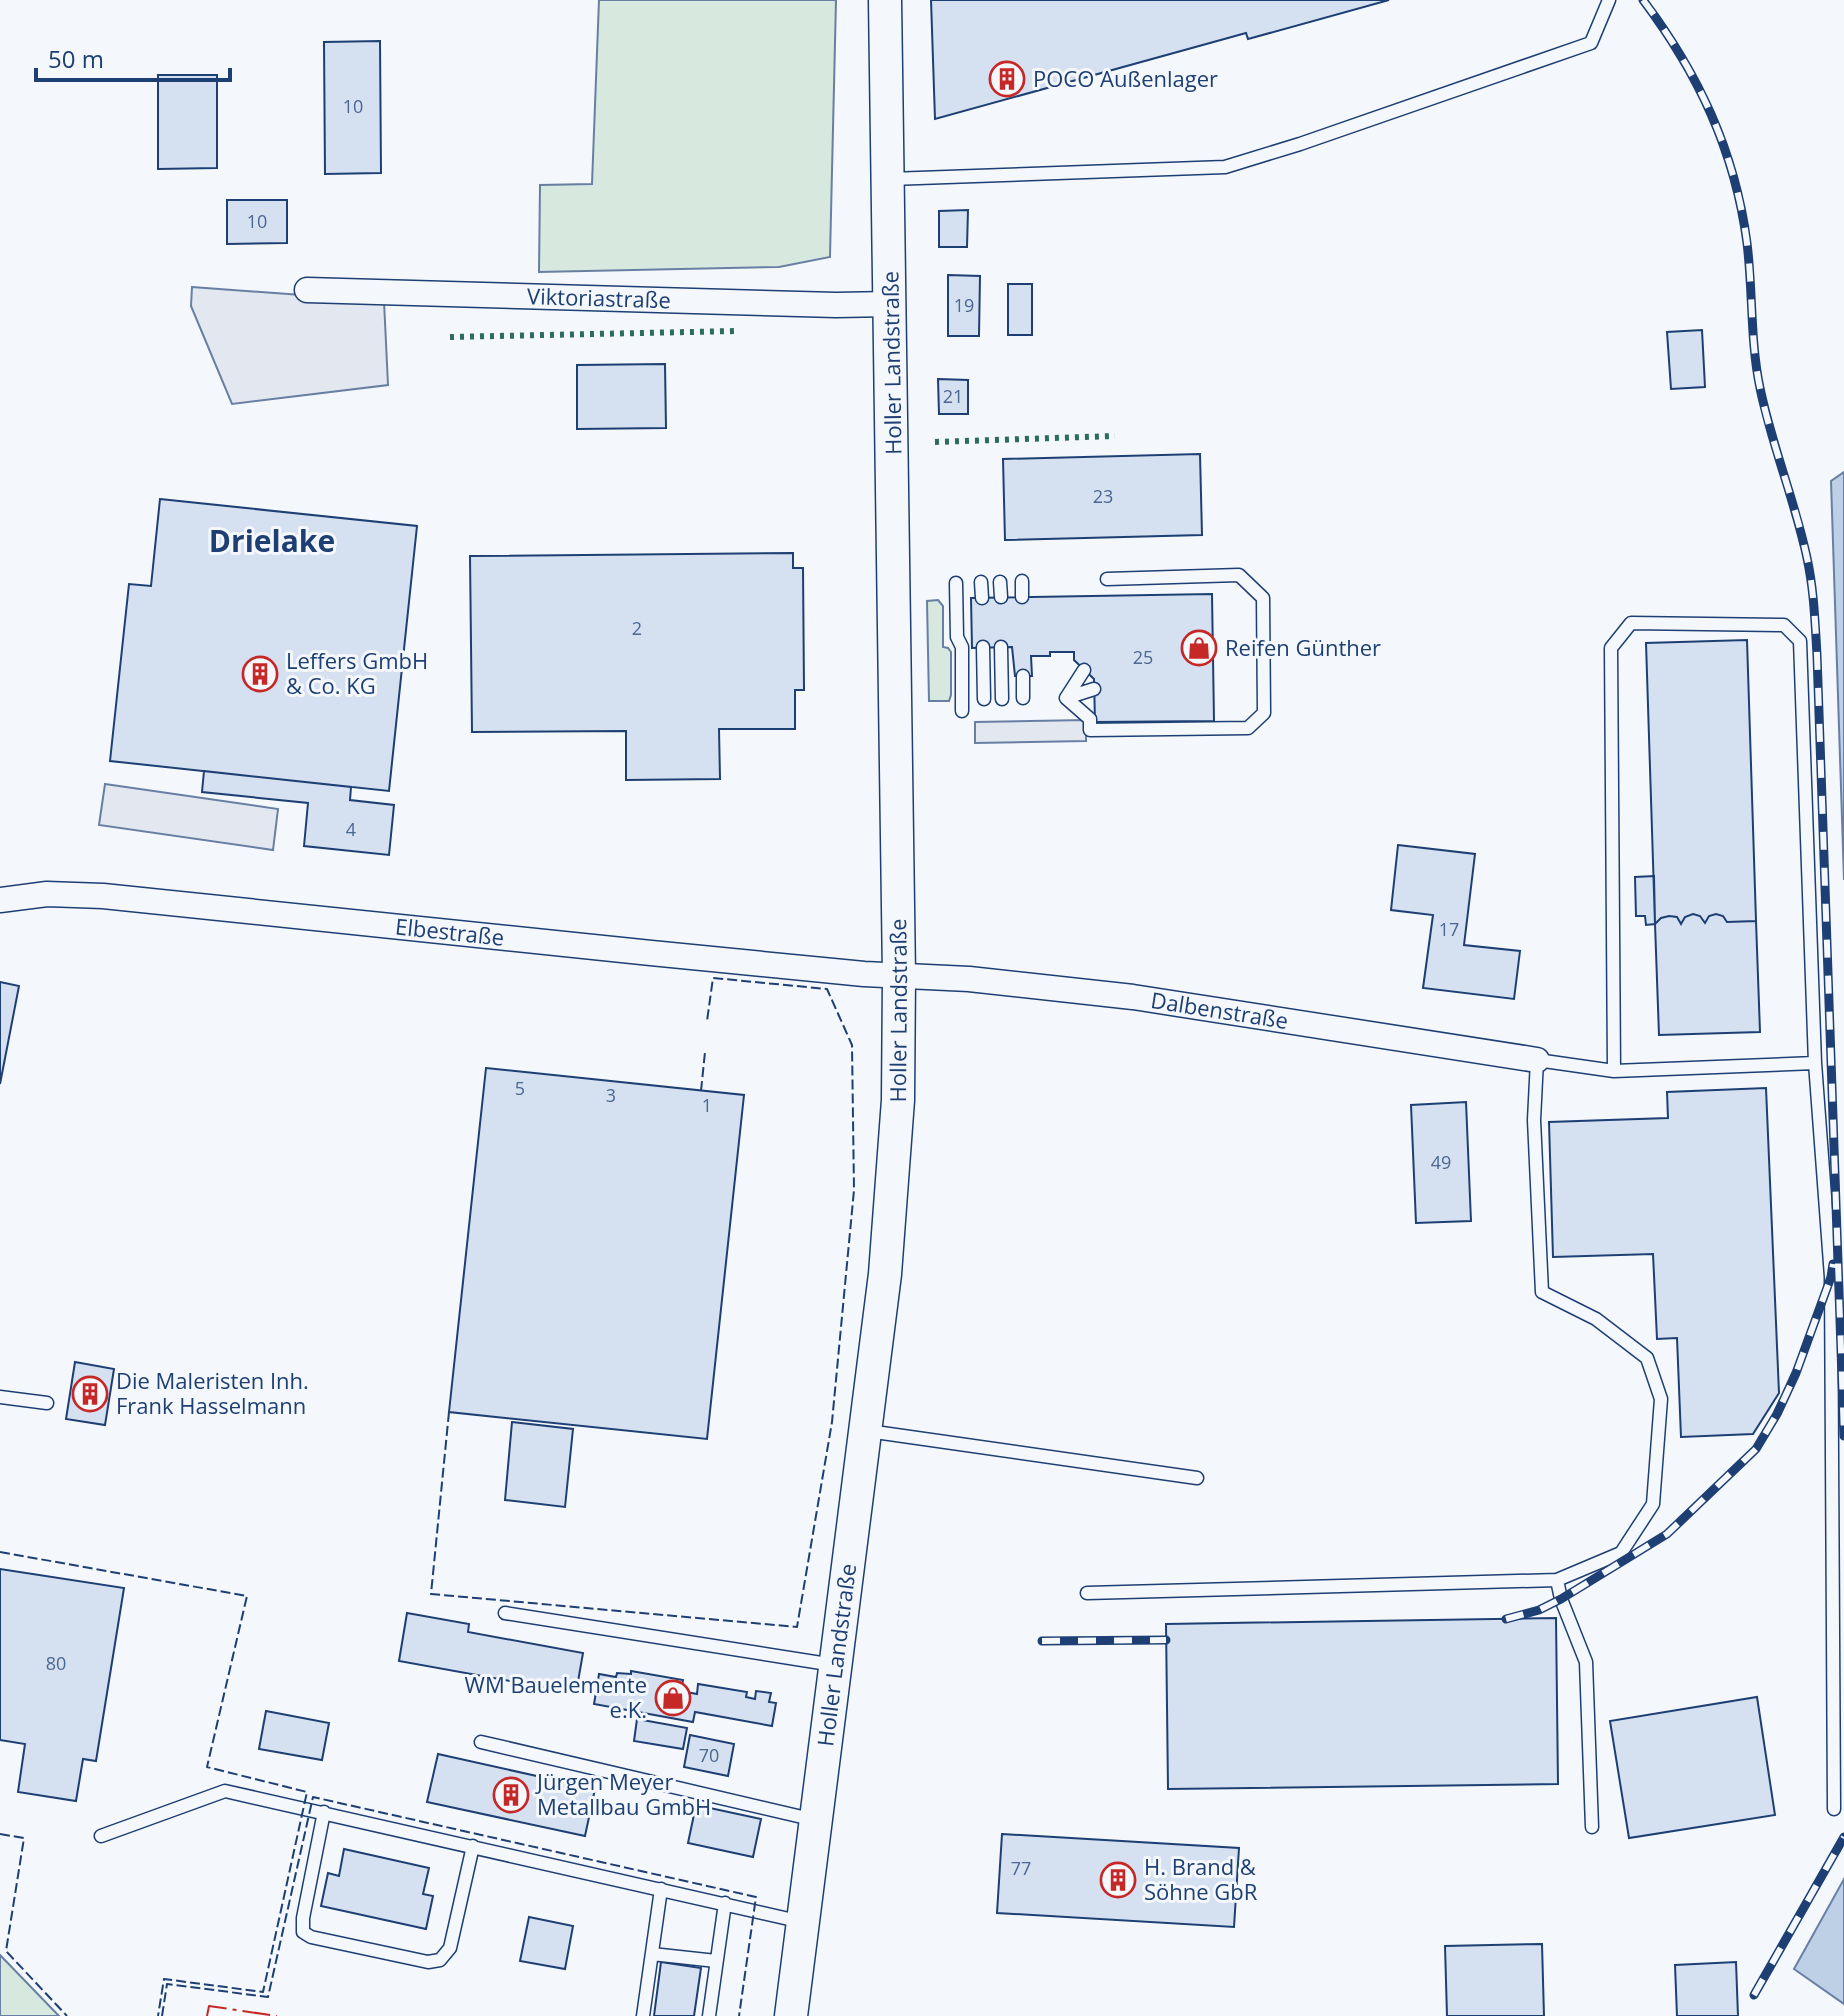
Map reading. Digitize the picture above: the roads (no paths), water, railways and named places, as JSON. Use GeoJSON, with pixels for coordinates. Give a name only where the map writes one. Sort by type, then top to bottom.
{"type":"FeatureCollection","features":[{"type":"Feature","properties":{"kind":"main road","name":"Holler Landstraße"},"geometry":{"type":"LineString","coordinates":[[791,2016],[867,1431],[890,1222],[898,1100],[899,976],[885,0]]}},
{"type":"Feature","properties":{"kind":"street","name":"Viktoriastraße"},"geometry":{"type":"LineString","coordinates":[[307,290],[891,304]]}},
{"type":"Feature","properties":{"kind":"street","name":"Elbestraße"},"geometry":{"type":"LineString","coordinates":[[0,900],[47,894],[103,896],[636,952],[899,976]]}},
{"type":"Feature","properties":{"kind":"street","name":"Dalbenstraße"},"geometry":{"type":"LineString","coordinates":[[899,976],[969,979],[1133,997],[1537,1060]]}},
{"type":"Feature","properties":{"kind":"lane"},"geometry":{"type":"LineString","coordinates":[[888,179],[1225,167],[1591,43],[1609,0]]}},
{"type":"Feature","properties":{"kind":"lane"},"geometry":{"type":"LineString","coordinates":[[1066,698],[1090,719],[1090,730],[1248,728],[1264,713],[1263,598],[1239,575],[1107,579]]}},
{"type":"Feature","properties":{"kind":"lane"},"geometry":{"type":"LineString","coordinates":[[1022,581],[1022,597]]}},
{"type":"Feature","properties":{"kind":"lane"},"geometry":{"type":"LineString","coordinates":[[981,582],[982,598]]}},
{"type":"Feature","properties":{"kind":"lane"},"geometry":{"type":"LineString","coordinates":[[1000,582],[1001,597]]}},
{"type":"Feature","properties":{"kind":"lane"},"geometry":{"type":"LineString","coordinates":[[956,583],[957,637],[962,647],[962,711]]}},
{"type":"Feature","properties":{"kind":"lane"},"geometry":{"type":"LineString","coordinates":[[1614,1071],[1611,648],[1631,623],[1784,625],[1800,641],[1815,1063],[1831,1277],[1834,1809]]}},
{"type":"Feature","properties":{"kind":"lane"},"geometry":{"type":"LineString","coordinates":[[983,647],[984,699]]}},
{"type":"Feature","properties":{"kind":"lane"},"geometry":{"type":"LineString","coordinates":[[1001,647],[1002,699]]}},
{"type":"Feature","properties":{"kind":"lane"},"geometry":{"type":"LineString","coordinates":[[1066,698],[1084,670]]}},
{"type":"Feature","properties":{"kind":"lane"},"geometry":{"type":"LineString","coordinates":[[1023,676],[1023,698]]}},
{"type":"Feature","properties":{"kind":"lane"},"geometry":{"type":"LineString","coordinates":[[1066,698],[1094,689]]}},
{"type":"Feature","properties":{"kind":"lane"},"geometry":{"type":"LineString","coordinates":[[1066,698],[1094,709]]}},
{"type":"Feature","properties":{"kind":"lane"},"geometry":{"type":"LineString","coordinates":[[1087,1593],[1557,1580],[1621,1553],[1653,1504],[1661,1399],[1647,1358],[1596,1319],[1542,1292],[1534,1120],[1537,1060],[1614,1071],[1815,1063]]}},
{"type":"Feature","properties":{"kind":"lane"},"geometry":{"type":"LineString","coordinates":[[0,1397],[47,1403]]}},
{"type":"Feature","properties":{"kind":"lane"},"geometry":{"type":"LineString","coordinates":[[867,1431],[1197,1478]]}},
{"type":"Feature","properties":{"kind":"lane"},"geometry":{"type":"LineString","coordinates":[[1557,1580],[1561,1599],[1586,1662],[1592,1827]]}},
{"type":"Feature","properties":{"kind":"lane"},"geometry":{"type":"LineString","coordinates":[[505,1613],[837,1666]]}},
{"type":"Feature","properties":{"kind":"lane"},"geometry":{"type":"LineString","coordinates":[[481,1742],[818,1821]]}},
{"type":"Feature","properties":{"kind":"lane"},"geometry":{"type":"LineString","coordinates":[[101,1836],[225,1791],[805,1923]]}},
{"type":"Feature","properties":{"kind":"lane"},"geometry":{"type":"LineString","coordinates":[[324,1812],[303,1918],[303,1932],[311,1937],[428,1962],[440,1960],[450,1948],[473,1846]]}},
{"type":"Feature","properties":{"kind":"lane"},"geometry":{"type":"LineString","coordinates":[[643,2016],[661,1889]]}},
{"type":"Feature","properties":{"kind":"lane"},"geometry":{"type":"LineString","coordinates":[[709,2016],[725,1903]]}},
{"type":"Feature","properties":{"kind":"lane"},"geometry":{"type":"LineString","coordinates":[[652,1954],[716,1961]]}},
{"type":"Feature","properties":{"kind":"water"},"geometry":{"type":"Polygon","coordinates":[[[1844,472],[1844,880],[1831,481],[1844,472]]]}},
{"type":"Feature","properties":{"kind":"water"},"geometry":{"type":"Polygon","coordinates":[[[1844,1879],[1844,2004],[1794,1969],[1844,1879]]]}},
{"type":"Feature","properties":{"kind":"railway"},"geometry":{"type":"LineString","coordinates":[[1643,0],[1697,85],[1733,176],[1747,243],[1760,388],[1802,537],[1811,582],[1817,655],[1844,1436]]}},
{"type":"Feature","properties":{"kind":"railway"},"geometry":{"type":"LineString","coordinates":[[1506,1619],[1539,1610],[1561,1599],[1667,1534],[1756,1449],[1796,1373],[1833,1264]]}},
{"type":"Feature","properties":{"kind":"railway"},"geometry":{"type":"LineString","coordinates":[[1042,1641],[1166,1640]]}},
{"type":"Feature","properties":{"kind":"railway"},"geometry":{"type":"LineString","coordinates":[[1754,1995],[1844,1837]]}},
{"type":"Feature","properties":{"kind":"place","name":"POCO Außenlager"},"geometry":{"type":"Point","coordinates":[1007,79]}},
{"type":"Feature","properties":{"kind":"place","name":"Reifen Günther"},"geometry":{"type":"Point","coordinates":[1199,648]}},
{"type":"Feature","properties":{"kind":"place","name":"Leffers GmbH & Co. KG"},"geometry":{"type":"Point","coordinates":[260,674]}},
{"type":"Feature","properties":{"kind":"place","name":"Die Maleristen Inh. Frank Hasselmann"},"geometry":{"type":"Point","coordinates":[90,1394]}},
{"type":"Feature","properties":{"kind":"place","name":"WM Bauelemente e.K."},"geometry":{"type":"Point","coordinates":[673,1698]}},
{"type":"Feature","properties":{"kind":"place","name":"Jürgen Meyer Metallbau GmbH"},"geometry":{"type":"Point","coordinates":[511,1795]}},
{"type":"Feature","properties":{"kind":"place","name":"H. Brand & Söhne GbR"},"geometry":{"type":"Point","coordinates":[1118,1880]}},
{"type":"Feature","properties":{"kind":"district","name":"Drielake"},"geometry":{"type":"Point","coordinates":[272,542]}}]}
